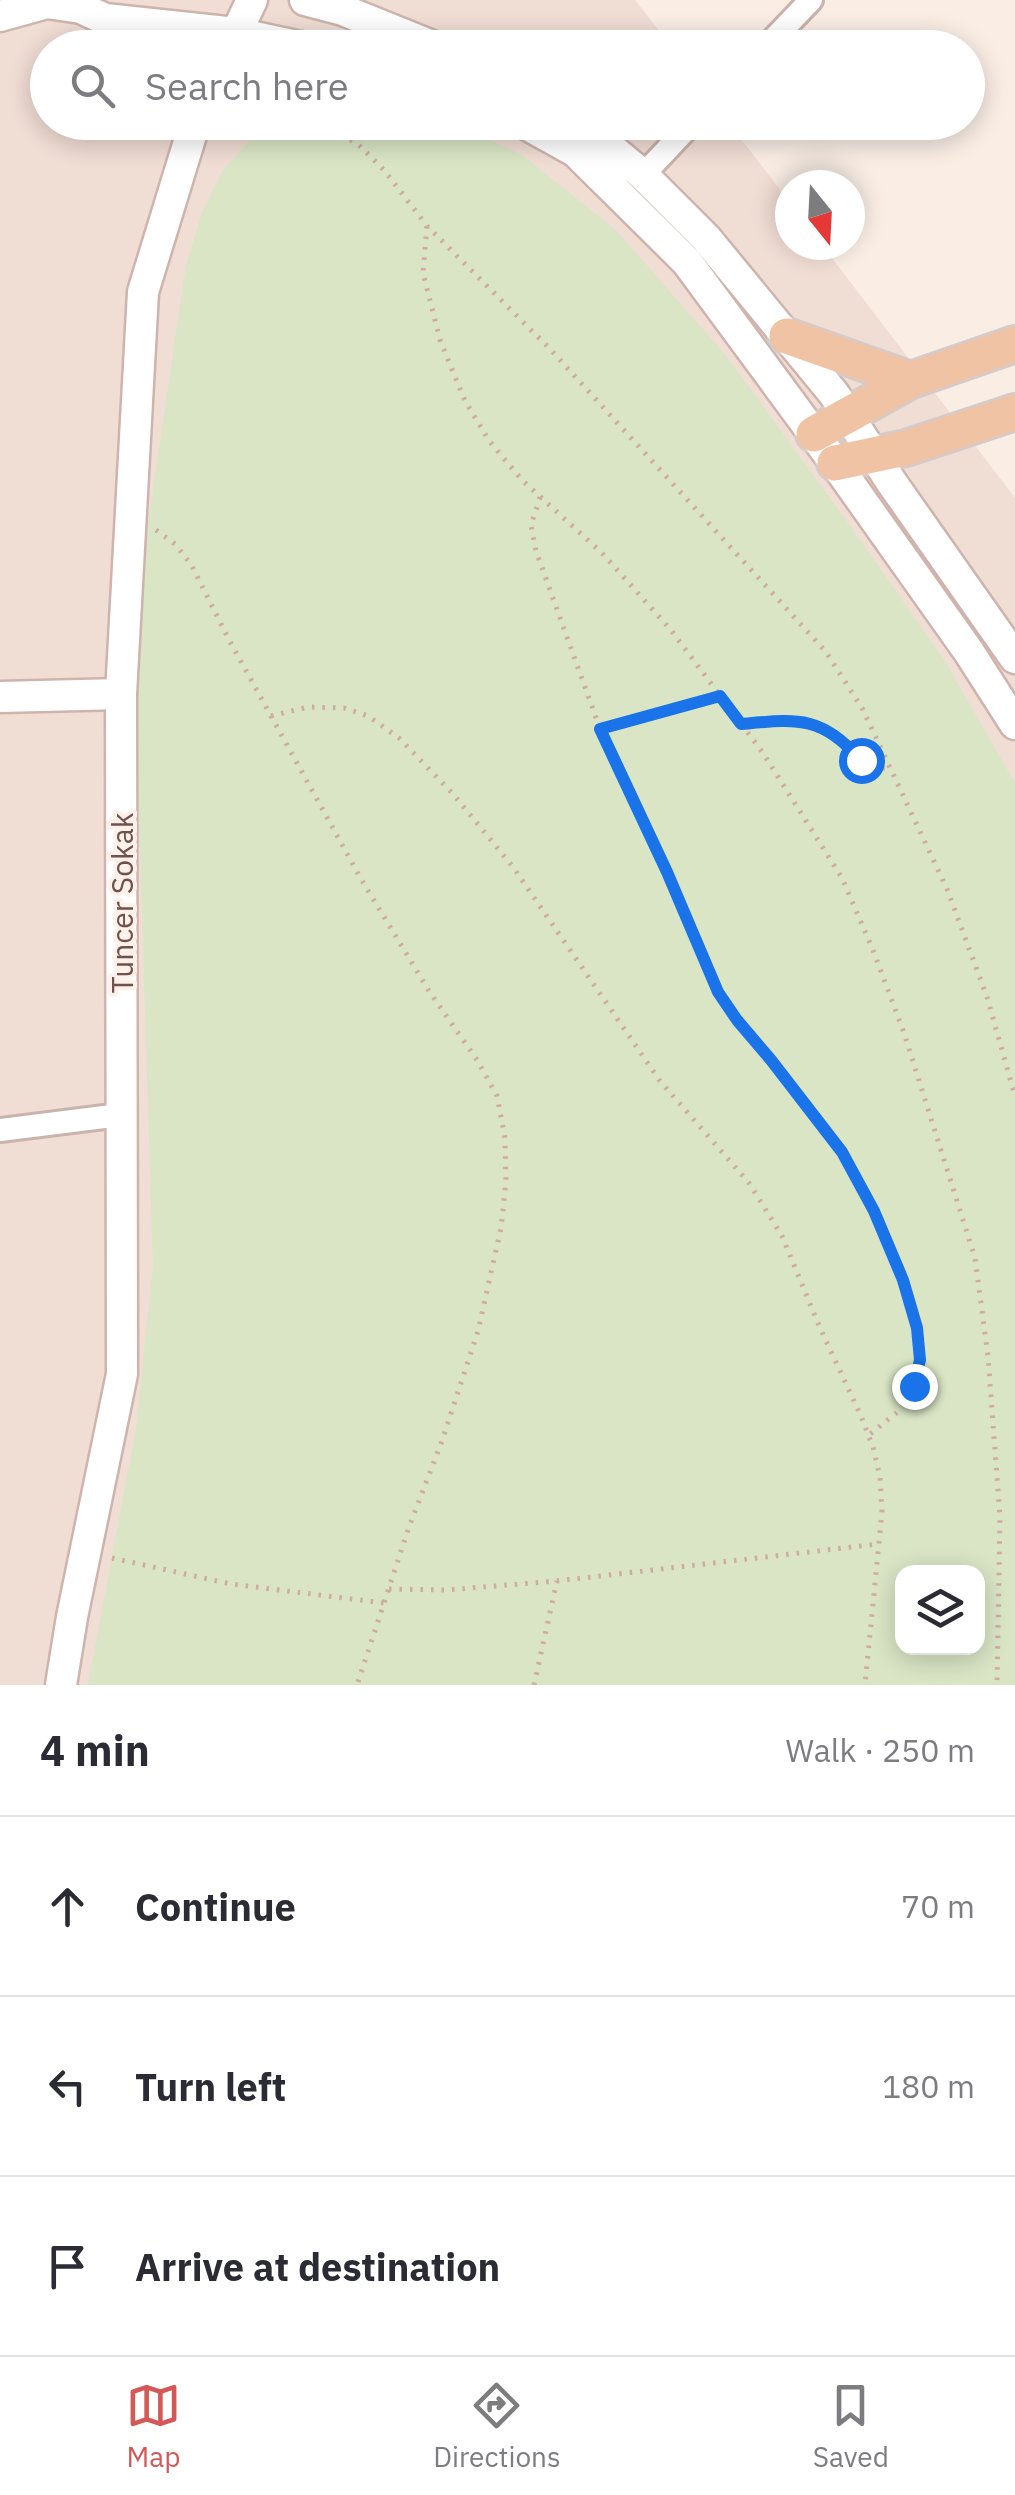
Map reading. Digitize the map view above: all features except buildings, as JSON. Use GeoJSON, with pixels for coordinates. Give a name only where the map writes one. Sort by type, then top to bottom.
{"type":"FeatureCollection","features":[{"type":"Feature","properties":{"kind":"main road"},"geometry":{"type":"LineString","coordinates":[[786,336],[911,380]]}},
{"type":"Feature","properties":{"kind":"main road"},"geometry":{"type":"LineString","coordinates":[[814,434],[911,380],[1015,344]]}},
{"type":"Feature","properties":{"kind":"main road"},"geometry":{"type":"LineString","coordinates":[[836,462],[906,448],[1015,412]]}},
{"type":"Feature","properties":{"kind":"street"},"geometry":{"type":"LineString","coordinates":[[250,30],[252,0]]}},
{"type":"Feature","properties":{"kind":"street"},"geometry":{"type":"LineString","coordinates":[[264,30],[302,0],[343,10],[392,30]]}},
{"type":"Feature","properties":{"kind":"street"},"geometry":{"type":"LineString","coordinates":[[782,30],[811,0]]}},
{"type":"Feature","properties":{"kind":"street"},"geometry":{"type":"LineString","coordinates":[[0,16],[46,1],[91,4],[105,19],[174,30]]}},
{"type":"Feature","properties":{"kind":"street","name":"Tuncer Sokak"},"geometry":{"type":"LineString","coordinates":[[61,1685],[122,1374],[121,694],[143,292],[190,140]]}},
{"type":"Feature","properties":{"kind":"street"},"geometry":{"type":"LineString","coordinates":[[554,140],[576,152],[686,262],[836,462],[1015,724]]}},
{"type":"Feature","properties":{"kind":"street"},"geometry":{"type":"LineString","coordinates":[[601,140],[643,175],[706,238],[834,394],[1015,658]]}},
{"type":"Feature","properties":{"kind":"street"},"geometry":{"type":"LineString","coordinates":[[643,175],[676,140]]}},
{"type":"Feature","properties":{"kind":"street"},"geometry":{"type":"LineString","coordinates":[[0,698],[121,694]]}},
{"type":"Feature","properties":{"kind":"street"},"geometry":{"type":"LineString","coordinates":[[0,1130],[120,1115]]}},
{"type":"Feature","properties":{"kind":"path"},"geometry":{"type":"LineString","coordinates":[[352,140],[384,170],[427,226],[550,349],[826,652],[862,708],[948,889],[987,996],[1015,1096]]}},
{"type":"Feature","properties":{"kind":"path"},"geometry":{"type":"LineString","coordinates":[[427,226],[423,273],[440,340],[465,401],[490,442],[522,480],[602,554],[671,630],[762,754],[842,878],[873,950],[904,1034],[975,1258],[988,1356],[1000,1517],[998,1685]]}},
{"type":"Feature","properties":{"kind":"path"},"geometry":{"type":"LineString","coordinates":[[540,497],[531,525],[536,551],[600,729],[718,992],[842,1152],[874,1211],[903,1280],[917,1328],[920,1360],[914,1386],[900,1410],[869,1435]]}},
{"type":"Feature","properties":{"kind":"path"},"geometry":{"type":"LineString","coordinates":[[132,522],[161,532],[192,566],[360,879],[497,1096],[506,1138],[502,1228],[478,1331],[357,1685]]}},
{"type":"Feature","properties":{"kind":"path"},"geometry":{"type":"LineString","coordinates":[[600,729],[720,696]]}},
{"type":"Feature","properties":{"kind":"path"},"geometry":{"type":"LineString","coordinates":[[271,716],[308,707],[344,708],[368,716],[399,738],[453,794],[513,867],[660,1081],[749,1184],[782,1236],[869,1435],[880,1477],[882,1512],[866,1685]]}},
{"type":"Feature","properties":{"kind":"path"},"geometry":{"type":"LineString","coordinates":[[741,724],[805,721],[825,728],[846,743],[870,768],[890,768]]}},
{"type":"Feature","properties":{"kind":"path"},"geometry":{"type":"LineString","coordinates":[[389,1589],[446,1590],[557,1581],[879,1544]]}},
{"type":"Feature","properties":{"kind":"path"},"geometry":{"type":"LineString","coordinates":[[85,1552],[232,1584],[384,1603]]}},
{"type":"Feature","properties":{"kind":"path"},"geometry":{"type":"LineString","coordinates":[[534,1685],[557,1581]]}},
{"type":"Feature","properties":{"kind":"shaded area"},"geometry":{"type":"Polygon","coordinates":[[[0,0],[635,0],[659,30],[30,30],[30,140],[742,140],[775,183],[775,260],[833,260],[1015,498],[1015,1685],[0,1685],[0,0]]]}},
{"type":"Feature","properties":{"kind":"green space"},"geometry":{"type":"Polygon","coordinates":[[[250,140],[490,140],[522,155],[617,231],[728,358],[946,663],[1015,783],[1015,1685],[88,1685],[136,1429],[153,1265],[133,627],[186,265],[202,213],[222,171],[250,140]]]}},
{"type":"Feature","properties":{"kind":"route"},"geometry":{"type":"LineString","coordinates":[[861,760],[825,728],[805,721],[741,724],[720,696],[600,729],[718,992],[842,1152],[874,1211],[903,1280],[917,1328],[920,1360],[914,1386]]}}]}
